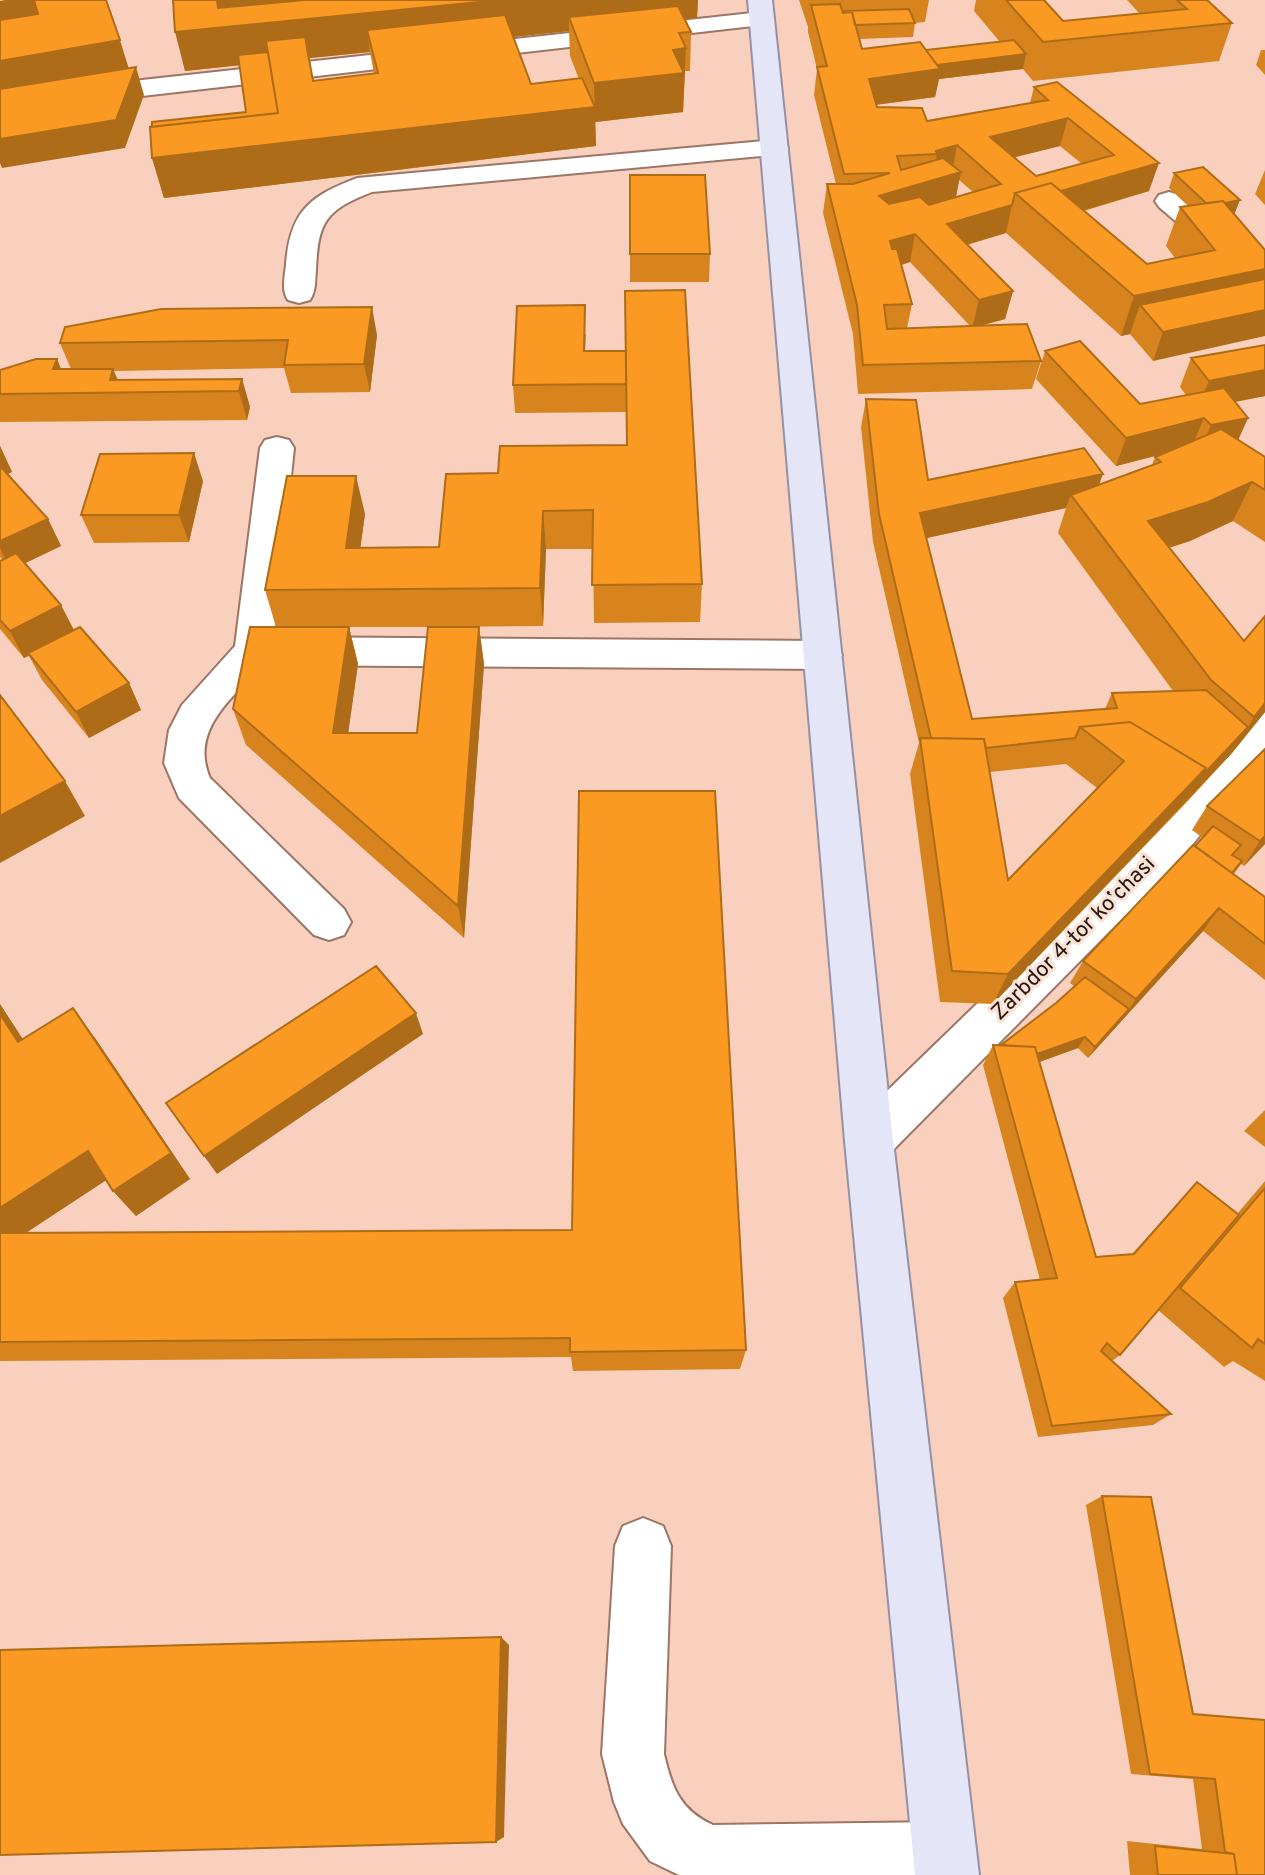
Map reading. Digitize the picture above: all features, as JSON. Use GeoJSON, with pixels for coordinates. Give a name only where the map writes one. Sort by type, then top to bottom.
{"type":"FeatureCollection","features":[{"type":"Feature","properties":{"kind":"main road"},"geometry":{"type":"LineString","coordinates":[[760,9],[869,1141],[946,1864]]}},
{"type":"Feature","properties":{"kind":"street"},"geometry":{"type":"LineString","coordinates":[[0,110],[142,88],[760,9]]}},
{"type":"Feature","properties":{"kind":"street"},"geometry":{"type":"LineString","coordinates":[[299,294],[304,231],[311,213],[332,196],[367,184],[774,148]]}},
{"type":"Feature","properties":{"kind":"street"},"geometry":{"type":"LineString","coordinates":[[1169,201],[1223,247],[1265,304]]}},
{"type":"Feature","properties":{"kind":"street"},"geometry":{"type":"LineString","coordinates":[[277,448],[253,651],[195,715],[185,739],[184,763],[193,787],[329,922]]}},
{"type":"Feature","properties":{"kind":"street"},"geometry":{"type":"LineString","coordinates":[[253,651],[823,655]]}},
{"type":"Feature","properties":{"kind":"street","name":"Zarbdor 4-tor koʼchasi"},"geometry":{"type":"LineString","coordinates":[[869,1141],[1166,847],[1265,725]]}},
{"type":"Feature","properties":{"kind":"street"},"geometry":{"type":"LineString","coordinates":[[643,1546],[633,1754],[645,1802],[672,1839],[711,1857],[946,1864]]}},
{"type":"Feature","properties":{"kind":"building"},"geometry":{"type":"Polygon","coordinates":[[[34,0],[106,0],[120,40],[0,61],[0,20],[38,14],[34,0]]]}},
{"type":"Feature","properties":{"kind":"building"},"geometry":{"type":"Polygon","coordinates":[[[173,0],[217,0],[218,8],[304,0],[500,0],[175,32],[173,0]]]}},
{"type":"Feature","properties":{"kind":"building"},"geometry":{"type":"Polygon","coordinates":[[[1006,0],[1044,0],[1063,21],[1187,9],[1177,0],[1207,0],[1232,23],[1043,42],[1006,0]]]}},
{"type":"Feature","properties":{"kind":"building"},"geometry":{"type":"Polygon","coordinates":[[[840,4],[843,13],[852,12],[862,49],[920,42],[940,69],[869,79],[877,107],[922,108],[927,121],[1048,100],[1034,87],[1057,82],[1159,163],[1061,191],[1051,183],[1015,193],[1012,205],[947,224],[1013,291],[979,300],[915,234],[890,241],[892,249],[897,249],[912,304],[884,305],[887,329],[1027,324],[1041,361],[863,365],[857,305],[827,184],[853,184],[890,173],[844,174],[817,67],[827,66],[811,5],[840,4]],[[1068,118],[990,137],[1036,176],[1114,155],[1068,118]],[[957,145],[936,151],[937,154],[897,156],[901,170],[943,158],[961,172],[879,196],[889,204],[920,197],[929,205],[1001,184],[957,145]]]}},
{"type":"Feature","properties":{"kind":"building"},"geometry":{"type":"Polygon","coordinates":[[[678,6],[691,32],[679,33],[686,48],[673,50],[684,73],[594,83],[569,17],[678,6]]]}},
{"type":"Feature","properties":{"kind":"building"},"geometry":{"type":"Polygon","coordinates":[[[909,9],[915,23],[855,25],[852,12],[843,13],[843,11],[909,9]]]}},
{"type":"Feature","properties":{"kind":"building"},"geometry":{"type":"Polygon","coordinates":[[[505,15],[531,84],[582,78],[595,107],[152,158],[150,127],[278,113],[266,41],[305,37],[313,81],[378,73],[367,30],[505,15]]]}},
{"type":"Feature","properties":{"kind":"building"},"geometry":{"type":"Polygon","coordinates":[[[1014,40],[1026,54],[937,65],[926,50],[1014,40]]]}},
{"type":"Feature","properties":{"kind":"building"},"geometry":{"type":"Polygon","coordinates":[[[268,52],[278,113],[152,127],[152,122],[246,112],[238,55],[268,52]]]}},
{"type":"Feature","properties":{"kind":"building"},"geometry":{"type":"Polygon","coordinates":[[[136,67],[116,120],[0,139],[0,89],[136,67]]]}},
{"type":"Feature","properties":{"kind":"building"},"geometry":{"type":"Polygon","coordinates":[[[1203,167],[1240,200],[1206,203],[1174,173],[1203,167]]]}},
{"type":"Feature","properties":{"kind":"building"},"geometry":{"type":"Polygon","coordinates":[[[630,175],[705,175],[710,254],[630,254],[630,175]]]}},
{"type":"Feature","properties":{"kind":"building"},"geometry":{"type":"Polygon","coordinates":[[[1051,183],[1147,264],[1215,250],[1180,207],[1223,201],[1265,250],[1265,269],[1134,296],[1015,193],[1051,183]]]}},
{"type":"Feature","properties":{"kind":"building"},"geometry":{"type":"Polygon","coordinates":[[[1265,279],[1265,310],[1163,332],[1140,305],[1265,279]]]}},
{"type":"Feature","properties":{"kind":"building"},"geometry":{"type":"Polygon","coordinates":[[[685,290],[702,584],[592,585],[593,510],[543,511],[540,588],[265,590],[287,476],[356,476],[346,548],[439,547],[446,474],[498,473],[500,446],[627,445],[625,291],[685,290]]]}},
{"type":"Feature","properties":{"kind":"building"},"geometry":{"type":"Polygon","coordinates":[[[585,305],[584,351],[626,351],[626,384],[513,385],[517,306],[585,305]]]}},
{"type":"Feature","properties":{"kind":"building"},"geometry":{"type":"Polygon","coordinates":[[[372,307],[364,364],[284,365],[288,340],[60,343],[65,327],[161,309],[372,307]]]}},
{"type":"Feature","properties":{"kind":"building"},"geometry":{"type":"Polygon","coordinates":[[[1080,341],[1140,404],[1224,388],[1248,418],[1211,425],[1204,418],[1126,438],[1045,351],[1080,341]]]}},
{"type":"Feature","properties":{"kind":"building"},"geometry":{"type":"Polygon","coordinates":[[[1265,345],[1265,370],[1209,381],[1191,358],[1265,345]]]}},
{"type":"Feature","properties":{"kind":"building"},"geometry":{"type":"Polygon","coordinates":[[[36,359],[57,359],[53,369],[113,369],[110,380],[242,379],[239,391],[0,394],[0,370],[36,359]]]}},
{"type":"Feature","properties":{"kind":"building"},"geometry":{"type":"Polygon","coordinates":[[[866,399],[916,400],[928,480],[1084,448],[1103,474],[920,513],[972,719],[1117,708],[1112,693],[1206,690],[1248,727],[1200,778],[1206,768],[1130,722],[1080,727],[1075,738],[986,748],[984,739],[931,738],[879,514],[866,399]]]}},
{"type":"Feature","properties":{"kind":"building"},"geometry":{"type":"Polygon","coordinates":[[[1221,429],[1265,457],[1265,490],[1252,482],[1208,502],[1148,521],[1244,641],[1265,616],[1265,703],[1254,717],[1211,680],[1071,495],[1161,462],[1155,457],[1221,429]]]}},
{"type":"Feature","properties":{"kind":"building"},"geometry":{"type":"Polygon","coordinates":[[[194,453],[179,515],[81,515],[100,454],[194,453]]]}},
{"type":"Feature","properties":{"kind":"building"},"geometry":{"type":"Polygon","coordinates":[[[0,466],[48,519],[0,541],[0,466]]]}},
{"type":"Feature","properties":{"kind":"building"},"geometry":{"type":"Polygon","coordinates":[[[16,553],[61,605],[10,631],[0,620],[0,561],[16,553]]]}},
{"type":"Feature","properties":{"kind":"building"},"geometry":{"type":"Polygon","coordinates":[[[80,627],[129,683],[76,712],[28,653],[80,627]]]}},
{"type":"Feature","properties":{"kind":"building"},"geometry":{"type":"Polygon","coordinates":[[[250,627],[349,627],[333,733],[417,733],[428,627],[479,627],[458,906],[233,709],[250,627]]]}},
{"type":"Feature","properties":{"kind":"building"},"geometry":{"type":"Polygon","coordinates":[[[0,695],[65,781],[0,816],[0,695]]]}},
{"type":"Feature","properties":{"kind":"building"},"geometry":{"type":"Polygon","coordinates":[[[1130,722],[1206,768],[1008,974],[952,971],[920,738],[984,739],[1008,880],[1124,761],[1080,727],[1130,722]]]}},
{"type":"Feature","properties":{"kind":"building"},"geometry":{"type":"Polygon","coordinates":[[[1265,749],[1265,836],[1260,841],[1207,806],[1265,749]]]}},
{"type":"Feature","properties":{"kind":"building"},"geometry":{"type":"Polygon","coordinates":[[[579,791],[715,791],[746,1350],[570,1352],[570,1338],[0,1342],[0,1233],[572,1230],[579,791]]]}},
{"type":"Feature","properties":{"kind":"building"},"geometry":{"type":"Polygon","coordinates":[[[1213,826],[1241,845],[1232,855],[1242,861],[1232,873],[1195,846],[1213,826]]]}},
{"type":"Feature","properties":{"kind":"building"},"geometry":{"type":"Polygon","coordinates":[[[1193,845],[1265,897],[1265,944],[1219,908],[1136,999],[1083,961],[1193,845]]]}},
{"type":"Feature","properties":{"kind":"building"},"geometry":{"type":"Polygon","coordinates":[[[376,966],[416,1013],[204,1156],[166,1103],[376,966]]]}},
{"type":"Feature","properties":{"kind":"building"},"geometry":{"type":"Polygon","coordinates":[[[1085,977],[1129,1009],[1095,1047],[1085,1037],[1037,1054],[1035,1047],[1001,1045],[1056,1003],[1085,977]]]}},
{"type":"Feature","properties":{"kind":"building"},"geometry":{"type":"Polygon","coordinates":[[[73,1008],[171,1153],[113,1191],[88,1151],[0,1208],[0,1014],[18,1042],[73,1008]]]}},
{"type":"Feature","properties":{"kind":"building"},"geometry":{"type":"Polygon","coordinates":[[[993,1045],[1035,1047],[1096,1257],[1134,1254],[1197,1182],[1239,1215],[1120,1355],[1107,1343],[1101,1351],[1171,1414],[1052,1426],[1015,1282],[1057,1278],[993,1045]]]}},
{"type":"Feature","properties":{"kind":"building"},"geometry":{"type":"Polygon","coordinates":[[[1265,1188],[1265,1344],[1258,1339],[1252,1348],[1180,1288],[1265,1188]]]}},
{"type":"Feature","properties":{"kind":"building"},"geometry":{"type":"Polygon","coordinates":[[[1102,1496],[1151,1497],[1193,1714],[1265,1720],[1265,1875],[1237,1875],[1234,1854],[1225,1852],[1215,1779],[1150,1774],[1102,1496]]]}},
{"type":"Feature","properties":{"kind":"building"},"geometry":{"type":"Polygon","coordinates":[[[501,1637],[496,1842],[0,1855],[0,1650],[501,1637]]]}},
{"type":"Feature","properties":{"kind":"building"},"geometry":{"type":"Polygon","coordinates":[[[1155,1846],[1234,1854],[1237,1875],[1158,1875],[1155,1846]]]}}]}
